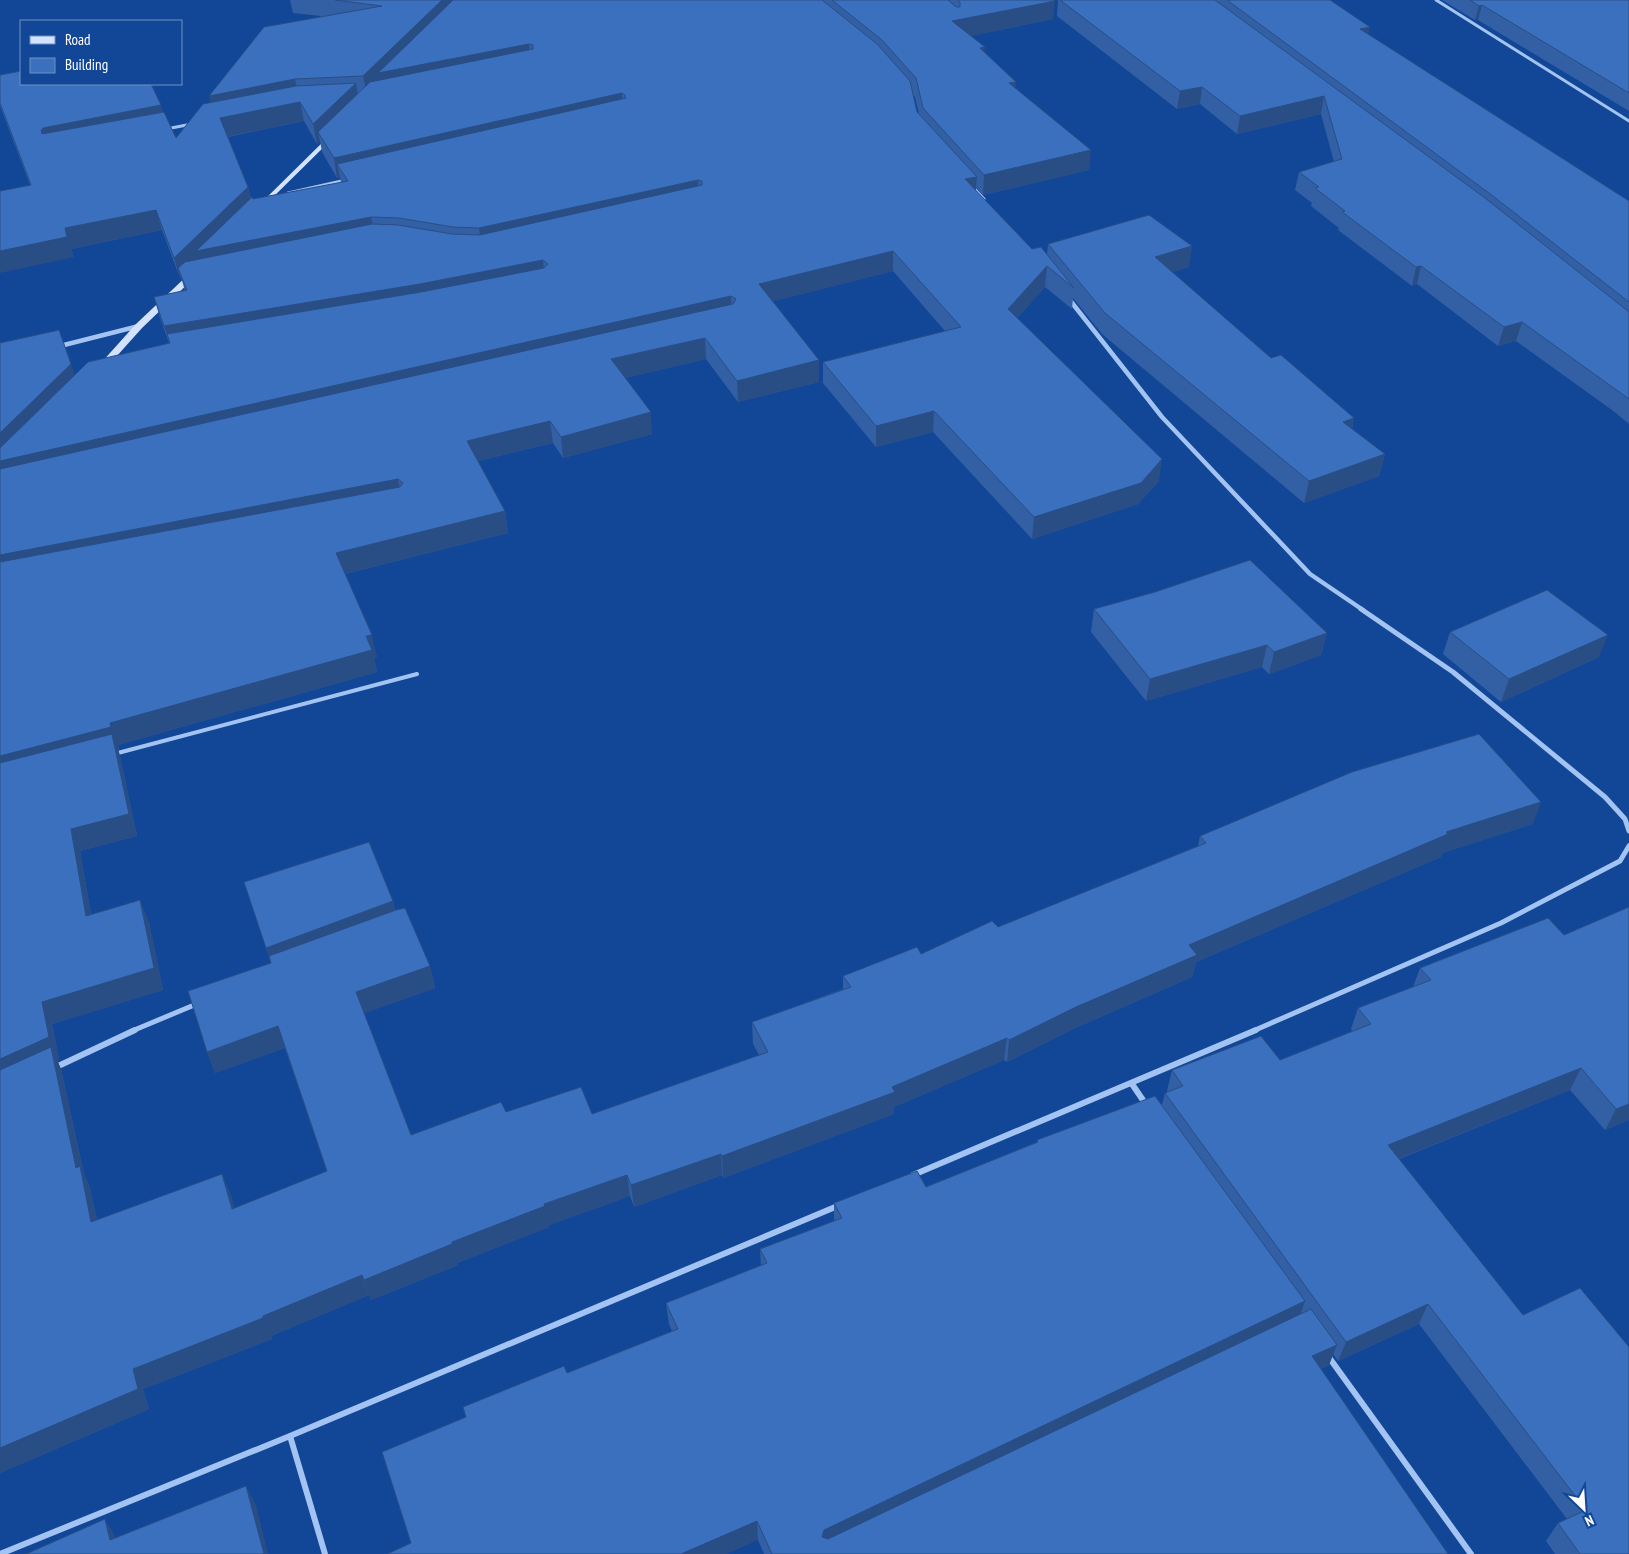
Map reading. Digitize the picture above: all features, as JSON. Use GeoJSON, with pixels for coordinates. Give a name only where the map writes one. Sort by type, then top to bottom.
{"type":"FeatureCollection","features":[{"type":"Feature","properties":{"kind":"street"},"geometry":{"type":"LineString","coordinates":[[1436,0],[1629,121]]}},
{"type":"Feature","properties":{"kind":"street"},"geometry":{"type":"LineString","coordinates":[[157,131],[194,124]]}},
{"type":"Feature","properties":{"kind":"street"},"geometry":{"type":"LineString","coordinates":[[256,211],[337,131]]}},
{"type":"Feature","properties":{"kind":"street"},"geometry":{"type":"LineString","coordinates":[[269,197],[355,177]]}},
{"type":"Feature","properties":{"kind":"street"},"geometry":{"type":"LineString","coordinates":[[968,182],[987,203]]}},
{"type":"Feature","properties":{"kind":"street"},"geometry":{"type":"LineString","coordinates":[[100,369],[139,326],[188,279],[196,275]]}},
{"type":"Feature","properties":{"kind":"street"},"geometry":{"type":"LineString","coordinates":[[1067,296],[1162,417],[1310,574],[1460,678],[1606,797],[1625,819],[1629,831]]}},
{"type":"Feature","properties":{"kind":"street"},"geometry":{"type":"LineString","coordinates":[[56,347],[139,326]]}},
{"type":"Feature","properties":{"kind":"street"},"geometry":{"type":"LineString","coordinates":[[107,363],[116,361]]}},
{"type":"Feature","properties":{"kind":"street"},"geometry":{"type":"LineString","coordinates":[[903,1179],[1132,1084],[1501,922],[1620,861],[1629,846]]}},
{"type":"Feature","properties":{"kind":"street"},"geometry":{"type":"LineString","coordinates":[[52,1070],[132,1031],[204,1001]]}},
{"type":"Feature","properties":{"kind":"street"},"geometry":{"type":"LineString","coordinates":[[1132,1084],[1155,1116]]}},
{"type":"Feature","properties":{"kind":"street"},"geometry":{"type":"LineString","coordinates":[[0,1554],[290,1436],[848,1202]]}},
{"type":"Feature","properties":{"kind":"street"},"geometry":{"type":"LineString","coordinates":[[1322,1347],[1471,1554]]}},
{"type":"Feature","properties":{"kind":"street"},"geometry":{"type":"LineString","coordinates":[[290,1436],[325,1554]]}},
{"type":"Feature","properties":{"kind":"lane"},"geometry":{"type":"LineString","coordinates":[[104,756],[417,674]]}},
{"type":"Feature","properties":{"kind":"building"},"geometry":{"type":"Polygon","coordinates":[[[335,0],[442,0],[363,76],[295,79],[209,96],[264,27],[382,6],[335,0]]]}},
{"type":"Feature","properties":{"kind":"building"},"geometry":{"type":"Polygon","coordinates":[[[453,0],[822,0],[877,44],[910,81],[917,112],[977,177],[965,179],[1032,249],[1041,247],[1074,288],[1047,266],[1008,309],[1162,459],[1141,483],[1034,517],[934,411],[876,426],[823,362],[961,327],[893,251],[759,284],[819,360],[737,381],[705,338],[611,359],[651,412],[561,437],[550,421],[467,441],[505,511],[336,553],[372,635],[366,636],[372,650],[110,723],[111,727],[0,756],[0,562],[400,487],[403,483],[398,479],[0,555],[0,469],[733,304],[736,299],[731,296],[0,461],[0,448],[88,362],[170,343],[167,334],[421,292],[544,268],[548,264],[543,260],[420,284],[164,326],[154,297],[187,290],[178,268],[185,262],[372,224],[398,225],[452,234],[480,235],[702,185],[702,181],[698,180],[479,228],[453,227],[399,218],[371,217],[196,251],[252,197],[253,199],[348,181],[337,164],[626,98],[622,93],[334,158],[318,132],[370,82],[533,49],[533,45],[529,44],[378,73],[453,0]]]}},
{"type":"Feature","properties":{"kind":"building"},"geometry":{"type":"Polygon","coordinates":[[[832,0],[948,0],[956,7],[960,7],[958,0],[1054,0],[952,21],[985,47],[980,48],[1016,82],[1009,83],[1091,150],[984,175],[923,108],[916,78],[882,40],[832,0]]]}},
{"type":"Feature","properties":{"kind":"building"},"geometry":{"type":"Polygon","coordinates":[[[1060,0],[1215,0],[1485,198],[1629,312],[1629,399],[1522,322],[1504,327],[1421,266],[1416,267],[1342,212],[1345,211],[1315,188],[1319,187],[1299,172],[1342,159],[1324,96],[1240,116],[1202,87],[1180,91],[1060,0]]]}},
{"type":"Feature","properties":{"kind":"building"},"geometry":{"type":"Polygon","coordinates":[[[1227,0],[1330,0],[1370,27],[1360,29],[1629,201],[1629,302],[1489,193],[1227,0]]]}},
{"type":"Feature","properties":{"kind":"building"},"geometry":{"type":"Polygon","coordinates":[[[1470,0],[1629,0],[1629,93],[1482,5],[1479,6],[1470,0]]]}},
{"type":"Feature","properties":{"kind":"building"},"geometry":{"type":"Polygon","coordinates":[[[20,71],[20,85],[151,85],[161,105],[43,128],[42,134],[164,112],[176,138],[203,104],[296,86],[356,83],[313,124],[300,102],[220,118],[248,187],[174,258],[156,210],[65,228],[67,237],[0,251],[0,191],[31,185],[0,103],[0,75],[20,71]]]}},
{"type":"Feature","properties":{"kind":"building"},"geometry":{"type":"Polygon","coordinates":[[[1149,215],[1192,246],[1155,257],[1271,358],[1281,355],[1354,418],[1343,422],[1385,454],[1309,481],[1105,313],[1048,244],[1149,215]]]}},
{"type":"Feature","properties":{"kind":"building"},"geometry":{"type":"Polygon","coordinates":[[[59,330],[71,364],[0,433],[0,343],[59,330]]]}},
{"type":"Feature","properties":{"kind":"building"},"geometry":{"type":"Polygon","coordinates":[[[1250,560],[1327,633],[1274,652],[1267,645],[1150,679],[1094,609],[1155,592],[1250,560]]]}},
{"type":"Feature","properties":{"kind":"building"},"geometry":{"type":"Polygon","coordinates":[[[1547,590],[1608,635],[1509,679],[1450,632],[1547,590]]]}},
{"type":"Feature","properties":{"kind":"building"},"geometry":{"type":"Polygon","coordinates":[[[112,734],[129,814],[71,829],[86,916],[140,900],[154,968],[42,1002],[49,1037],[0,1059],[0,763],[112,734]]]}},
{"type":"Feature","properties":{"kind":"building"},"geometry":{"type":"Polygon","coordinates":[[[1479,734],[1541,802],[1446,832],[1448,834],[1189,945],[1197,955],[1076,1007],[1009,1040],[1007,1038],[892,1087],[895,1092],[722,1156],[721,1154],[631,1185],[627,1175],[544,1204],[545,1206],[452,1242],[452,1244],[364,1280],[362,1275],[263,1316],[263,1318],[133,1369],[138,1389],[0,1448],[0,1070],[51,1047],[76,1168],[80,1166],[91,1222],[222,1174],[232,1209],[327,1171],[278,1026],[207,1052],[188,991],[271,963],[269,956],[405,908],[430,966],[356,992],[411,1135],[501,1102],[506,1112],[581,1087],[592,1114],[768,1052],[752,1022],[851,987],[843,976],[917,947],[921,954],[992,921],[998,927],[1206,843],[1200,836],[1352,772],[1479,734]]]}},
{"type":"Feature","properties":{"kind":"building"},"geometry":{"type":"Polygon","coordinates":[[[369,842],[393,901],[266,948],[244,882],[369,842]]]}},
{"type":"Feature","properties":{"kind":"building"},"geometry":{"type":"Polygon","coordinates":[[[1629,907],[1629,1104],[1616,1109],[1581,1068],[1388,1145],[1523,1315],[1580,1288],[1629,1347],[1629,1554],[1580,1554],[1558,1523],[1586,1510],[1428,1304],[1346,1342],[1165,1093],[1183,1086],[1172,1070],[1261,1036],[1280,1060],[1371,1024],[1358,1008],[1431,980],[1420,968],[1548,918],[1564,935],[1629,907]]]}},
{"type":"Feature","properties":{"kind":"building"},"geometry":{"type":"Polygon","coordinates":[[[1155,1096],[1305,1301],[824,1530],[822,1537],[828,1539],[1311,1309],[1337,1345],[1312,1356],[1448,1554],[772,1554],[757,1521],[681,1554],[387,1554],[411,1543],[382,1452],[466,1417],[463,1407],[564,1366],[567,1373],[678,1329],[666,1303],[767,1263],[760,1249],[842,1218],[834,1203],[917,1171],[926,1187],[1038,1142],[1037,1140],[1155,1096]]]}},
{"type":"Feature","properties":{"kind":"building"},"geometry":{"type":"Polygon","coordinates":[[[246,1486],[264,1554],[26,1554],[105,1519],[110,1540],[246,1486]]]}}]}
